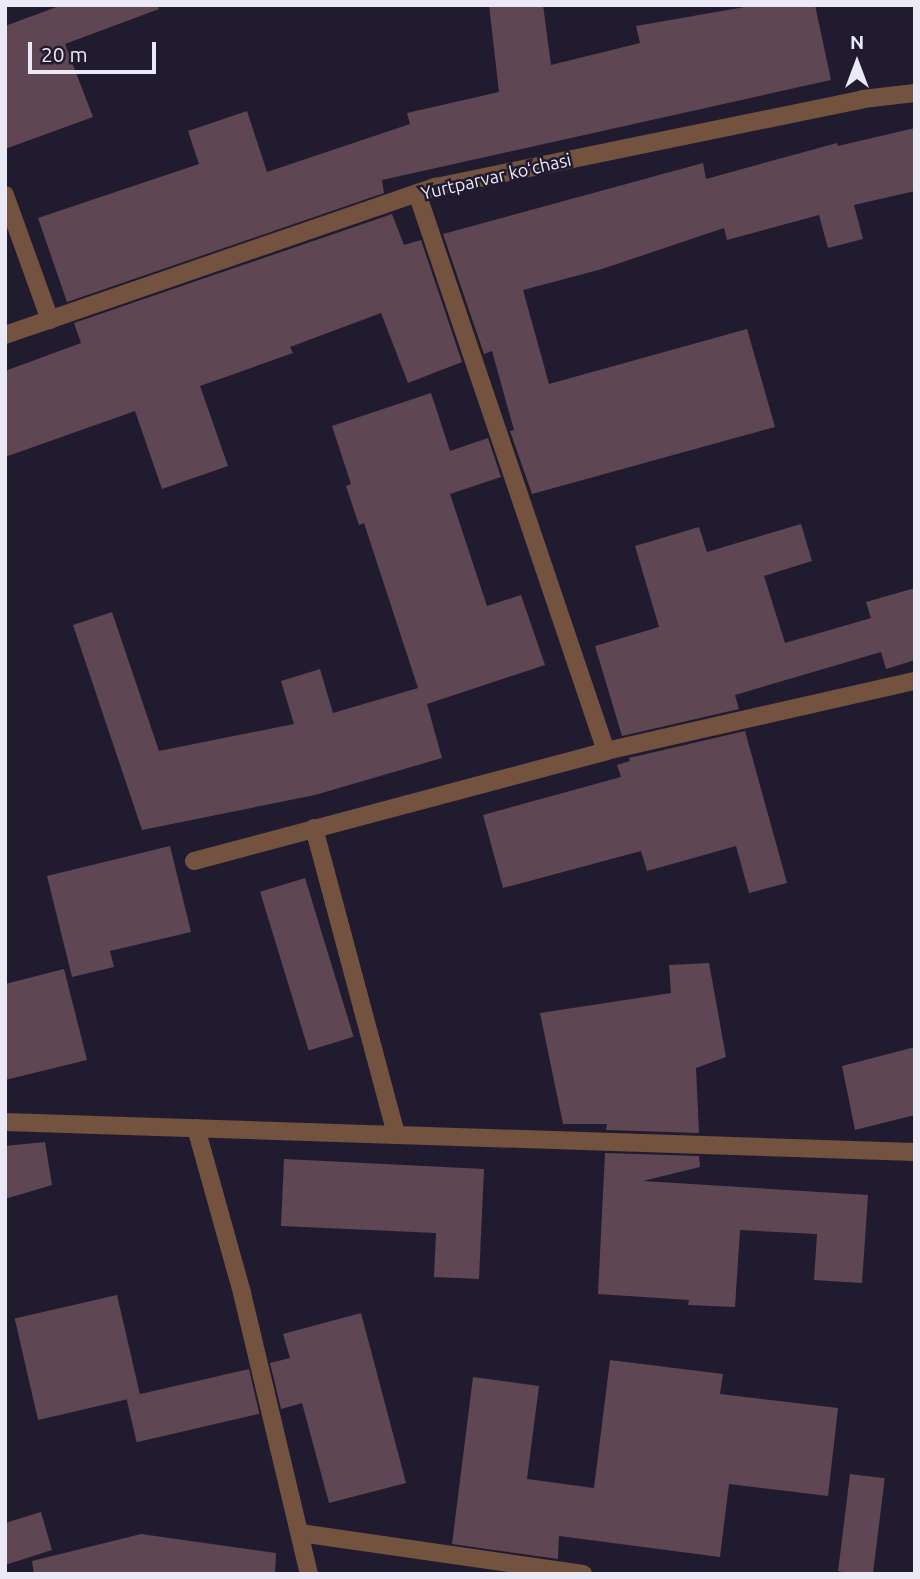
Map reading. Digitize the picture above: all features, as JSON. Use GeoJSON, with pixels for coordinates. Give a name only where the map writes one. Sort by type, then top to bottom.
{"type":"FeatureCollection","features":[{"type":"Feature","properties":{"kind":"street","name":"Yurtparvar koʻchasi"},"geometry":{"type":"LineString","coordinates":[[5,335],[417,193],[850,102],[915,93]]}},
{"type":"Feature","properties":{"kind":"street"},"geometry":{"type":"LineString","coordinates":[[417,193],[606,751]]}},
{"type":"Feature","properties":{"kind":"street"},"geometry":{"type":"LineString","coordinates":[[5,195],[50,320]]}},
{"type":"Feature","properties":{"kind":"street"},"geometry":{"type":"LineString","coordinates":[[194,861],[606,751],[915,681]]}},
{"type":"Feature","properties":{"kind":"street"},"geometry":{"type":"LineString","coordinates":[[314,828],[396,1133]]}},
{"type":"Feature","properties":{"kind":"street"},"geometry":{"type":"LineString","coordinates":[[5,1122],[396,1133],[915,1153]]}},
{"type":"Feature","properties":{"kind":"street"},"geometry":{"type":"LineString","coordinates":[[196,1128],[242,1293],[309,1574]]}},
{"type":"Feature","properties":{"kind":"street"},"geometry":{"type":"LineString","coordinates":[[300,1533],[583,1574]]}},
{"type":"Feature","properties":{"kind":"building"},"geometry":{"type":"Polygon","coordinates":[[[62,5],[158,5],[159,9],[65,44],[93,117],[5,149],[5,26],[62,5]]]}},
{"type":"Feature","properties":{"kind":"building"},"geometry":{"type":"Polygon","coordinates":[[[489,5],[543,5],[551,65],[640,43],[636,26],[756,5],[815,5],[831,80],[382,180],[384,193],[67,302],[38,218],[199,164],[188,131],[247,111],[267,172],[410,124],[407,113],[499,92],[489,5]]]}},
{"type":"Feature","properties":{"kind":"building"},"geometry":{"type":"Polygon","coordinates":[[[915,128],[915,191],[854,205],[863,239],[828,248],[819,215],[727,240],[724,228],[602,269],[523,290],[549,384],[747,329],[775,427],[532,494],[510,431],[514,430],[492,351],[484,354],[443,234],[703,163],[706,179],[837,143],[838,146],[915,128]]]}},
{"type":"Feature","properties":{"kind":"building"},"geometry":{"type":"Polygon","coordinates":[[[392,214],[404,245],[421,240],[462,362],[408,383],[381,313],[290,347],[293,353],[200,386],[228,466],[162,489],[135,411],[5,457],[5,371],[81,343],[74,323],[392,214]]]}},
{"type":"Feature","properties":{"kind":"building"},"geometry":{"type":"Polygon","coordinates":[[[431,393],[450,451],[488,438],[501,477],[450,494],[487,606],[521,595],[545,665],[427,704],[442,758],[315,795],[142,830],[73,625],[112,612],[159,751],[294,724],[281,681],[320,669],[333,713],[418,688],[364,523],[359,525],[346,486],[351,484],[332,426],[431,393]]]}},
{"type":"Feature","properties":{"kind":"building"},"geometry":{"type":"Polygon","coordinates":[[[801,524],[812,561],[764,576],[785,643],[871,618],[866,602],[915,588],[915,660],[886,669],[881,652],[735,695],[739,709],[622,736],[595,646],[659,627],[635,546],[699,527],[707,552],[801,524]]]}},
{"type":"Feature","properties":{"kind":"building"},"geometry":{"type":"Polygon","coordinates":[[[745,731],[787,883],[749,893],[736,846],[647,871],[641,851],[503,888],[483,815],[621,777],[617,765],[630,761],[629,758],[745,731]]]}},
{"type":"Feature","properties":{"kind":"building"},"geometry":{"type":"Polygon","coordinates":[[[170,846],[191,932],[110,951],[114,967],[72,977],[47,876],[170,846]]]}},
{"type":"Feature","properties":{"kind":"building"},"geometry":{"type":"Polygon","coordinates":[[[305,878],[354,1037],[309,1050],[260,892],[305,878]]]}},
{"type":"Feature","properties":{"kind":"building"},"geometry":{"type":"Polygon","coordinates":[[[709,963],[726,1057],[696,1068],[699,1133],[606,1130],[607,1124],[563,1124],[540,1013],[671,993],[669,965],[709,963]]]}},
{"type":"Feature","properties":{"kind":"building"},"geometry":{"type":"Polygon","coordinates":[[[64,969],[87,1060],[5,1080],[5,984],[64,969]]]}},
{"type":"Feature","properties":{"kind":"building"},"geometry":{"type":"Polygon","coordinates":[[[915,1047],[915,1115],[855,1130],[842,1066],[915,1047]]]}},
{"type":"Feature","properties":{"kind":"building"},"geometry":{"type":"Polygon","coordinates":[[[45,1142],[52,1185],[5,1199],[5,1146],[45,1142]]]}},
{"type":"Feature","properties":{"kind":"building"},"geometry":{"type":"Polygon","coordinates":[[[605,1153],[699,1156],[700,1167],[643,1181],[868,1195],[862,1283],[814,1280],[817,1234],[740,1230],[735,1307],[688,1305],[689,1300],[598,1294],[605,1153]]]}},
{"type":"Feature","properties":{"kind":"building"},"geometry":{"type":"Polygon","coordinates":[[[284,1159],[484,1169],[479,1279],[434,1277],[436,1233],[281,1226],[284,1159]]]}},
{"type":"Feature","properties":{"kind":"building"},"geometry":{"type":"Polygon","coordinates":[[[117,1295],[140,1396],[38,1420],[15,1319],[117,1295]]]}},
{"type":"Feature","properties":{"kind":"building"},"geometry":{"type":"Polygon","coordinates":[[[361,1313],[406,1483],[329,1503],[302,1403],[281,1409],[270,1363],[290,1358],[283,1334],[361,1313]]]}},
{"type":"Feature","properties":{"kind":"building"},"geometry":{"type":"Polygon","coordinates":[[[610,1360],[723,1374],[720,1394],[838,1408],[828,1496],[729,1484],[720,1557],[559,1536],[558,1559],[452,1544],[473,1377],[539,1386],[527,1479],[594,1488],[610,1360]]]}},
{"type":"Feature","properties":{"kind":"building"},"geometry":{"type":"Polygon","coordinates":[[[249,1369],[259,1414],[137,1442],[126,1397],[249,1369]]]}},
{"type":"Feature","properties":{"kind":"building"},"geometry":{"type":"Polygon","coordinates":[[[850,1474],[885,1478],[873,1574],[838,1571],[850,1474]]]}},
{"type":"Feature","properties":{"kind":"building"},"geometry":{"type":"Polygon","coordinates":[[[41,1512],[52,1550],[5,1565],[5,1523],[41,1512]]]}},
{"type":"Feature","properties":{"kind":"building"},"geometry":{"type":"Polygon","coordinates":[[[141,1534],[276,1553],[275,1574],[34,1574],[32,1561],[141,1534]]]}}]}
